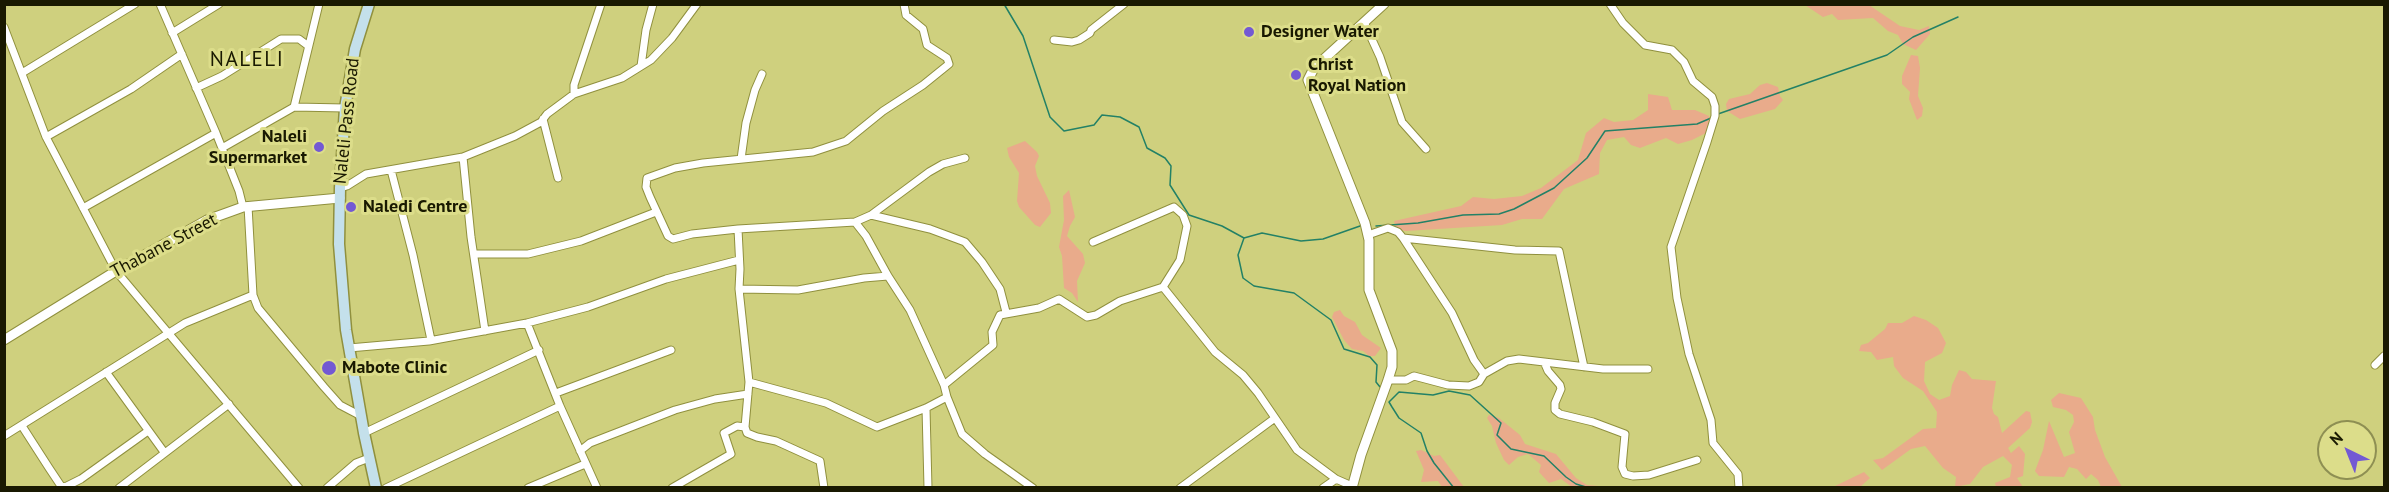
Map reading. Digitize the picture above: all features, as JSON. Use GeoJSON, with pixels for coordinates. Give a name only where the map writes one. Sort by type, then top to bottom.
{"type":"FeatureCollection","features":[{"type":"Feature","properties":{"kind":"main road","name":"Naleli Pass Road"},"geometry":{"type":"LineString","coordinates":[[369,4],[355,49],[345,108],[339,244],[349,348],[376,488]]}},
{"type":"Feature","properties":{"kind":"street"},"geometry":{"type":"LineString","coordinates":[[22,73],[135,4]]}},
{"type":"Feature","properties":{"kind":"street"},"geometry":{"type":"LineString","coordinates":[[160,4],[246,207],[253,295],[266,319],[340,405],[361,416]]}},
{"type":"Feature","properties":{"kind":"street"},"geometry":{"type":"LineString","coordinates":[[172,33],[219,4]]}},
{"type":"Feature","properties":{"kind":"street"},"geometry":{"type":"LineString","coordinates":[[294,107],[319,4]]}},
{"type":"Feature","properties":{"kind":"street"},"geometry":{"type":"LineString","coordinates":[[574,94],[574,85],[601,4]]}},
{"type":"Feature","properties":{"kind":"street"},"geometry":{"type":"LineString","coordinates":[[641,66],[646,30],[653,4]]}},
{"type":"Feature","properties":{"kind":"street"},"geometry":{"type":"LineString","coordinates":[[340,193],[366,174],[462,157],[497,145],[541,122],[574,94],[622,78],[651,60],[672,38],[697,4]]}},
{"type":"Feature","properties":{"kind":"street"},"geometry":{"type":"LineString","coordinates":[[904,4],[906,15],[923,29],[927,45],[947,58],[949,64],[924,86],[897,101],[846,141],[813,152],[703,163],[649,176],[646,187],[668,237],[673,239],[693,234],[738,229],[855,222],[872,215],[929,172],[965,158]]}},
{"type":"Feature","properties":{"kind":"street"},"geometry":{"type":"LineString","coordinates":[[1054,40],[1072,42],[1078,40],[1090,33],[1124,4]]}},
{"type":"Feature","properties":{"kind":"street"},"geometry":{"type":"LineString","coordinates":[[1163,287],[1215,352],[1242,375],[1297,450],[1336,479],[1352,487],[1392,367],[1392,351],[1369,290],[1368,235],[1308,80],[1314,68],[1384,4]]}},
{"type":"Feature","properties":{"kind":"street"},"geometry":{"type":"LineString","coordinates":[[1610,4],[1623,23],[1645,45],[1672,50],[1684,62],[1693,81],[1712,97],[1715,106],[1715,116],[1704,152],[1671,248],[1674,283],[1689,354],[1711,420],[1713,443],[1738,474],[1739,488]]}},
{"type":"Feature","properties":{"kind":"street"},"geometry":{"type":"LineString","coordinates":[[1364,22],[1380,57],[1402,122],[1426,149]]}},
{"type":"Feature","properties":{"kind":"street"},"geometry":{"type":"LineString","coordinates":[[4,27],[46,137],[116,271],[299,488]]}},
{"type":"Feature","properties":{"kind":"street"},"geometry":{"type":"LineString","coordinates":[[196,88],[222,76],[281,39],[299,39],[308,45]]}},
{"type":"Feature","properties":{"kind":"street"},"geometry":{"type":"LineString","coordinates":[[46,137],[131,89],[182,54]]}},
{"type":"Feature","properties":{"kind":"street"},"geometry":{"type":"LineString","coordinates":[[741,159],[754,90],[762,74]]}},
{"type":"Feature","properties":{"kind":"street"},"geometry":{"type":"LineString","coordinates":[[222,148],[294,107],[345,108]]}},
{"type":"Feature","properties":{"kind":"street"},"geometry":{"type":"LineString","coordinates":[[543,118],[558,178]]}},
{"type":"Feature","properties":{"kind":"street"},"geometry":{"type":"LineString","coordinates":[[83,208],[216,132]]}},
{"type":"Feature","properties":{"kind":"street"},"geometry":{"type":"LineString","coordinates":[[462,157],[485,331]]}},
{"type":"Feature","properties":{"kind":"street"},"geometry":{"type":"LineString","coordinates":[[391,170],[413,255],[431,340]]}},
{"type":"Feature","properties":{"kind":"street","name":"Thabane Street"},"geometry":{"type":"LineString","coordinates":[[4,340],[199,223],[246,207],[340,193]]}},
{"type":"Feature","properties":{"kind":"street"},"geometry":{"type":"LineString","coordinates":[[944,385],[993,345],[992,333],[996,321],[1006,312],[1039,308],[1059,300],[1087,317],[1096,315],[1120,301],[1163,287],[1180,260],[1187,226],[1183,215],[1174,207],[1093,242]]}},
{"type":"Feature","properties":{"kind":"street"},"geometry":{"type":"LineString","coordinates":[[475,254],[528,254],[580,241],[657,212]]}},
{"type":"Feature","properties":{"kind":"street"},"geometry":{"type":"LineString","coordinates":[[872,215],[930,230],[964,242],[982,262],[1000,289],[1006,312]]}},
{"type":"Feature","properties":{"kind":"street"},"geometry":{"type":"LineString","coordinates":[[855,222],[866,236],[910,310],[944,385],[962,434],[985,454],[1033,488]]}},
{"type":"Feature","properties":{"kind":"street"},"geometry":{"type":"LineString","coordinates":[[1368,235],[1388,228],[1398,232],[1452,313],[1484,374]]}},
{"type":"Feature","properties":{"kind":"street"},"geometry":{"type":"LineString","coordinates":[[738,229],[739,289],[749,382],[744,427],[747,433],[776,441],[820,461],[824,488]]}},
{"type":"Feature","properties":{"kind":"street"},"geometry":{"type":"LineString","coordinates":[[1402,238],[1515,250],[1559,250],[1584,367]]}},
{"type":"Feature","properties":{"kind":"street"},"geometry":{"type":"LineString","coordinates":[[349,348],[431,340],[527,323],[588,307],[666,279],[739,260]]}},
{"type":"Feature","properties":{"kind":"street"},"geometry":{"type":"LineString","coordinates":[[739,289],[798,290],[888,276]]}},
{"type":"Feature","properties":{"kind":"street"},"geometry":{"type":"LineString","coordinates":[[4,436],[169,332],[216,309],[253,295]]}},
{"type":"Feature","properties":{"kind":"street"},"geometry":{"type":"LineString","coordinates":[[527,323],[560,406],[597,488]]}},
{"type":"Feature","properties":{"kind":"street"},"geometry":{"type":"LineString","coordinates":[[364,433],[538,350]]}},
{"type":"Feature","properties":{"kind":"street"},"geometry":{"type":"LineString","coordinates":[[556,393],[671,350]]}},
{"type":"Feature","properties":{"kind":"street"},"geometry":{"type":"LineString","coordinates":[[2375,365],[2385,356]]}},
{"type":"Feature","properties":{"kind":"street"},"geometry":{"type":"LineString","coordinates":[[1388,380],[1406,380],[1414,376],[1448,386],[1469,386],[1479,382],[1484,374],[1507,361],[1531,360],[1545,364],[1648,369]]}},
{"type":"Feature","properties":{"kind":"street"},"geometry":{"type":"LineString","coordinates":[[1545,364],[1561,389],[1555,403],[1555,410],[1560,414],[1593,422],[1625,434],[1622,467],[1625,474],[1649,475],[1697,460]]}},
{"type":"Feature","properties":{"kind":"street"},"geometry":{"type":"LineString","coordinates":[[106,372],[164,452]]}},
{"type":"Feature","properties":{"kind":"street"},"geometry":{"type":"LineString","coordinates":[[749,382],[826,403],[877,427],[926,408],[947,397]]}},
{"type":"Feature","properties":{"kind":"street"},"geometry":{"type":"LineString","coordinates":[[580,451],[590,443],[675,410],[715,399],[747,394]]}},
{"type":"Feature","properties":{"kind":"street"},"geometry":{"type":"LineString","coordinates":[[119,488],[229,404]]}},
{"type":"Feature","properties":{"kind":"street"},"geometry":{"type":"LineString","coordinates":[[386,488],[560,406]]}},
{"type":"Feature","properties":{"kind":"street"},"geometry":{"type":"LineString","coordinates":[[926,408],[928,488]]}},
{"type":"Feature","properties":{"kind":"street"},"geometry":{"type":"LineString","coordinates":[[1180,488],[1275,418]]}},
{"type":"Feature","properties":{"kind":"street"},"geometry":{"type":"LineString","coordinates":[[22,426],[54,475],[65,487],[81,479],[148,431]]}},
{"type":"Feature","properties":{"kind":"street"},"geometry":{"type":"LineString","coordinates":[[672,488],[732,454],[724,433],[734,427],[744,427]]}},
{"type":"Feature","properties":{"kind":"street"},"geometry":{"type":"LineString","coordinates":[[327,488],[356,463],[369,458]]}},
{"type":"Feature","properties":{"kind":"street"},"geometry":{"type":"LineString","coordinates":[[528,488],[585,464]]}},
{"type":"Feature","properties":{"kind":"street"},"geometry":{"type":"LineString","coordinates":[[1323,488],[1336,479]]}},
{"type":"Feature","properties":{"kind":"shaded area"},"geometry":{"type":"Polygon","coordinates":[[[1805,5],[1869,5],[1900,26],[1919,30],[1929,26],[1930,34],[1916,50],[1903,44],[1898,35],[1888,31],[1873,18],[1838,20],[1832,14],[1823,17],[1805,5]]]}},
{"type":"Feature","properties":{"kind":"shaded area"},"geometry":{"type":"Polygon","coordinates":[[[1911,55],[1918,56],[1920,68],[1918,96],[1923,108],[1922,116],[1917,120],[1909,99],[1910,92],[1902,84],[1902,76],[1911,55]]]}},
{"type":"Feature","properties":{"kind":"shaded area"},"geometry":{"type":"Polygon","coordinates":[[[1767,83],[1778,87],[1783,100],[1775,109],[1740,119],[1727,111],[1726,104],[1729,99],[1750,94],[1760,85],[1767,83]]]}},
{"type":"Feature","properties":{"kind":"shaded area"},"geometry":{"type":"Polygon","coordinates":[[[1648,94],[1668,97],[1672,110],[1695,110],[1709,116],[1710,122],[1706,133],[1678,144],[1666,138],[1640,148],[1631,145],[1624,137],[1607,140],[1600,153],[1599,174],[1564,189],[1542,219],[1522,219],[1502,225],[1406,231],[1396,229],[1394,221],[1461,206],[1473,197],[1494,199],[1522,196],[1541,188],[1578,160],[1586,133],[1604,118],[1614,122],[1633,120],[1648,110],[1648,94]]]}},
{"type":"Feature","properties":{"kind":"shaded area"},"geometry":{"type":"Polygon","coordinates":[[[1025,141],[1039,156],[1035,166],[1037,176],[1050,203],[1051,213],[1040,227],[1035,225],[1019,207],[1017,201],[1019,173],[1009,157],[1007,148],[1025,141]]]}},
{"type":"Feature","properties":{"kind":"shaded area"},"geometry":{"type":"Polygon","coordinates":[[[1069,190],[1075,217],[1067,236],[1083,254],[1085,263],[1077,281],[1078,302],[1072,293],[1064,288],[1062,256],[1059,247],[1064,220],[1063,196],[1069,190]]]}},
{"type":"Feature","properties":{"kind":"shaded area"},"geometry":{"type":"Polygon","coordinates":[[[1340,310],[1344,316],[1355,322],[1362,335],[1381,348],[1375,356],[1352,349],[1344,340],[1332,317],[1334,312],[1340,310]]]}},
{"type":"Feature","properties":{"kind":"shaded area"},"geometry":{"type":"Polygon","coordinates":[[[1914,316],[1938,328],[1946,343],[1942,353],[1925,362],[1924,381],[1930,394],[1939,400],[1950,396],[1959,370],[1966,372],[1972,379],[1996,381],[1992,408],[1998,417],[2002,433],[2026,411],[2030,412],[2032,422],[2030,428],[2008,448],[2011,453],[2019,446],[2025,454],[2023,476],[2017,478],[2023,487],[1996,487],[1995,483],[2010,477],[2012,465],[2003,456],[1983,467],[1970,484],[1955,487],[1956,477],[1943,468],[1925,446],[1911,449],[1882,470],[1873,460],[1883,458],[1923,429],[1936,428],[1937,412],[1923,391],[1903,378],[1894,366],[1893,357],[1877,360],[1871,352],[1859,351],[1861,345],[1868,343],[1885,329],[1888,323],[1902,323],[1914,316]]]}},
{"type":"Feature","properties":{"kind":"shaded area"},"geometry":{"type":"Polygon","coordinates":[[[2059,393],[2081,398],[2093,417],[2095,430],[2105,457],[2122,487],[2101,487],[2098,480],[2091,474],[2086,479],[2077,469],[2069,467],[2064,477],[2039,476],[2035,471],[2043,450],[2049,421],[2064,457],[2075,453],[2069,432],[2074,422],[2073,415],[2066,410],[2053,407],[2051,400],[2059,393]]]}},
{"type":"Feature","properties":{"kind":"shaded area"},"geometry":{"type":"Polygon","coordinates":[[[1489,415],[1499,418],[1520,435],[1525,444],[1556,454],[1576,478],[1587,485],[1610,487],[1572,487],[1561,479],[1549,483],[1539,472],[1541,465],[1528,454],[1518,457],[1509,465],[1496,443],[1492,426],[1487,418],[1489,415]]]}},
{"type":"Feature","properties":{"kind":"shaded area"},"geometry":{"type":"Polygon","coordinates":[[[1421,450],[1434,456],[1440,455],[1464,487],[1442,487],[1438,481],[1421,482],[1424,470],[1416,451],[1421,450]]]}},
{"type":"Feature","properties":{"kind":"shaded area"},"geometry":{"type":"Polygon","coordinates":[[[1864,472],[1870,478],[1860,487],[1833,487],[1864,472]]]}},
{"type":"Feature","properties":{"kind":"waterway"},"geometry":{"type":"LineString","coordinates":[[1004,4],[1023,36],[1050,117],[1064,131],[1094,125],[1102,115],[1120,117],[1139,127],[1147,148],[1165,158],[1171,166],[1170,185],[1189,215],[1222,226],[1244,238],[1238,255],[1243,278],[1254,286],[1294,293],[1331,320],[1344,349],[1370,357],[1377,365],[1376,382],[1380,387]]}},
{"type":"Feature","properties":{"kind":"waterway"},"geometry":{"type":"LineString","coordinates":[[1718,114],[1887,55],[1913,37],[1958,17]]}},
{"type":"Feature","properties":{"kind":"waterway"},"geometry":{"type":"LineString","coordinates":[[1376,226],[1418,223],[1463,215],[1499,214],[1514,209],[1554,188],[1587,158],[1605,131],[1697,124],[1711,118]]}},
{"type":"Feature","properties":{"kind":"waterway"},"geometry":{"type":"LineString","coordinates":[[1244,238],[1262,233],[1301,241],[1323,239],[1360,226]]}},
{"type":"Feature","properties":{"kind":"waterway"},"geometry":{"type":"LineString","coordinates":[[1454,488],[1434,463],[1421,433],[1399,418],[1389,402],[1399,392],[1433,395],[1449,391],[1470,395],[1501,423],[1497,435],[1511,449],[1544,456],[1566,477],[1576,484],[1589,488]]}},
{"type":"Feature","properties":{"kind":"place","name":"Designer Water"},"geometry":{"type":"Point","coordinates":[1249,32]}},
{"type":"Feature","properties":{"kind":"place","name":"Christ Royal Nation"},"geometry":{"type":"Point","coordinates":[1296,75]}},
{"type":"Feature","properties":{"kind":"place","name":"Naleli Supermarket"},"geometry":{"type":"Point","coordinates":[319,147]}},
{"type":"Feature","properties":{"kind":"place","name":"Naledi Centre"},"geometry":{"type":"Point","coordinates":[351,207]}},
{"type":"Feature","properties":{"kind":"place","name":"Mabote Clinic"},"geometry":{"type":"Point","coordinates":[329,368]}},
{"type":"Feature","properties":{"kind":"district","name":"NALELI"},"geometry":{"type":"Point","coordinates":[247,60]}}]}
